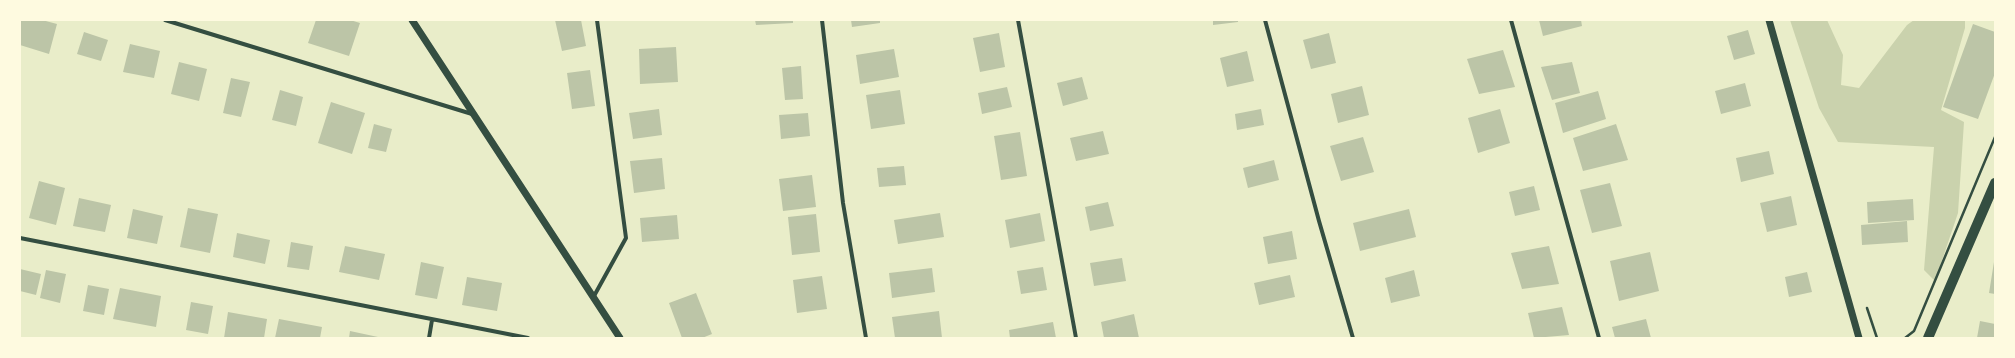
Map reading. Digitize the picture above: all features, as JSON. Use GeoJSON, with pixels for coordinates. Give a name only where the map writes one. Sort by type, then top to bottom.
{"type":"FeatureCollection","features":[{"type":"Feature","properties":{"kind":"main road"},"geometry":{"type":"LineString","coordinates":[[1928,338],[1995,183]]}},
{"type":"Feature","properties":{"kind":"street"},"geometry":{"type":"LineString","coordinates":[[165,20],[474,115]]}},
{"type":"Feature","properties":{"kind":"street"},"geometry":{"type":"LineString","coordinates":[[412,20],[594,296],[620,338]]}},
{"type":"Feature","properties":{"kind":"street"},"geometry":{"type":"LineString","coordinates":[[594,296],[626,238],[597,20]]}},
{"type":"Feature","properties":{"kind":"street"},"geometry":{"type":"LineString","coordinates":[[822,20],[843,203],[866,338]]}},
{"type":"Feature","properties":{"kind":"street"},"geometry":{"type":"LineString","coordinates":[[1018,20],[1076,338]]}},
{"type":"Feature","properties":{"kind":"street"},"geometry":{"type":"LineString","coordinates":[[1265,20],[1319,221],[1353,338]]}},
{"type":"Feature","properties":{"kind":"street"},"geometry":{"type":"LineString","coordinates":[[1511,20],[1599,338]]}},
{"type":"Feature","properties":{"kind":"street"},"geometry":{"type":"LineString","coordinates":[[1769,20],[1859,338]]}},
{"type":"Feature","properties":{"kind":"street"},"geometry":{"type":"LineString","coordinates":[[20,238],[528,338]]}},
{"type":"Feature","properties":{"kind":"street"},"geometry":{"type":"LineString","coordinates":[[429,338],[432,320]]}},
{"type":"Feature","properties":{"kind":"path"},"geometry":{"type":"LineString","coordinates":[[1905,338],[1914,331],[1995,137]]}},
{"type":"Feature","properties":{"kind":"path"},"geometry":{"type":"LineString","coordinates":[[1867,308],[1877,338]]}},
{"type":"Feature","properties":{"kind":"green space"},"geometry":{"type":"Polygon","coordinates":[[[1790,20],[1827,20],[1843,55],[1841,85],[1859,88],[1907,25],[1914,20],[1965,20],[1965,28],[1941,110],[1964,122],[1958,213],[1935,281],[1924,270],[1934,147],[1838,142],[1819,108],[1790,20]]]}},
{"type":"Feature","properties":{"kind":"building"},"geometry":{"type":"Polygon","coordinates":[[[20,20],[42,20],[57,24],[49,54],[20,45],[20,20]]]}},
{"type":"Feature","properties":{"kind":"building"},"geometry":{"type":"Polygon","coordinates":[[[316,20],[350,20],[360,23],[349,56],[308,43],[316,20]]]}},
{"type":"Feature","properties":{"kind":"building"},"geometry":{"type":"Polygon","coordinates":[[[555,20],[581,20],[586,46],[562,51],[555,20]]]}},
{"type":"Feature","properties":{"kind":"building"},"geometry":{"type":"Polygon","coordinates":[[[755,20],[793,20],[793,23],[756,25],[755,20]]]}},
{"type":"Feature","properties":{"kind":"building"},"geometry":{"type":"Polygon","coordinates":[[[851,20],[880,20],[880,23],[852,27],[851,20]]]}},
{"type":"Feature","properties":{"kind":"building"},"geometry":{"type":"Polygon","coordinates":[[[1213,20],[1238,20],[1238,22],[1213,25],[1213,20]]]}},
{"type":"Feature","properties":{"kind":"building"},"geometry":{"type":"Polygon","coordinates":[[[1539,20],[1581,20],[1582,26],[1543,36],[1539,20]]]}},
{"type":"Feature","properties":{"kind":"building"},"geometry":{"type":"Polygon","coordinates":[[[1973,24],[1995,32],[1995,73],[1978,119],[1943,107],[1973,24]]]}},
{"type":"Feature","properties":{"kind":"building"},"geometry":{"type":"Polygon","coordinates":[[[1748,30],[1755,54],[1734,60],[1727,36],[1748,30]]]}},
{"type":"Feature","properties":{"kind":"building"},"geometry":{"type":"Polygon","coordinates":[[[84,32],[108,40],[101,61],[77,54],[84,32]]]}},
{"type":"Feature","properties":{"kind":"building"},"geometry":{"type":"Polygon","coordinates":[[[999,33],[1005,67],[980,72],[973,38],[999,33]]]}},
{"type":"Feature","properties":{"kind":"building"},"geometry":{"type":"Polygon","coordinates":[[[1329,33],[1336,63],[1311,69],[1303,40],[1329,33]]]}},
{"type":"Feature","properties":{"kind":"building"},"geometry":{"type":"Polygon","coordinates":[[[130,44],[160,51],[154,78],[123,72],[130,44]]]}},
{"type":"Feature","properties":{"kind":"building"},"geometry":{"type":"Polygon","coordinates":[[[676,47],[678,82],[640,84],[639,49],[676,47]]]}},
{"type":"Feature","properties":{"kind":"building"},"geometry":{"type":"Polygon","coordinates":[[[894,49],[899,77],[860,84],[856,55],[894,49]]]}},
{"type":"Feature","properties":{"kind":"building"},"geometry":{"type":"Polygon","coordinates":[[[1503,50],[1515,87],[1479,94],[1467,59],[1503,50]]]}},
{"type":"Feature","properties":{"kind":"building"},"geometry":{"type":"Polygon","coordinates":[[[1247,51],[1254,81],[1227,87],[1220,58],[1247,51]]]}},
{"type":"Feature","properties":{"kind":"building"},"geometry":{"type":"Polygon","coordinates":[[[179,62],[207,69],[199,101],[171,94],[179,62]]]}},
{"type":"Feature","properties":{"kind":"building"},"geometry":{"type":"Polygon","coordinates":[[[1572,62],[1580,93],[1552,100],[1541,67],[1572,62]]]}},
{"type":"Feature","properties":{"kind":"building"},"geometry":{"type":"Polygon","coordinates":[[[801,66],[803,99],[785,100],[782,68],[801,66]]]}},
{"type":"Feature","properties":{"kind":"building"},"geometry":{"type":"Polygon","coordinates":[[[590,70],[595,106],[572,109],[567,73],[590,70]]]}},
{"type":"Feature","properties":{"kind":"building"},"geometry":{"type":"Polygon","coordinates":[[[1082,77],[1088,99],[1063,106],[1057,83],[1082,77]]]}},
{"type":"Feature","properties":{"kind":"building"},"geometry":{"type":"Polygon","coordinates":[[[231,78],[250,82],[241,117],[223,113],[231,78]]]}},
{"type":"Feature","properties":{"kind":"building"},"geometry":{"type":"Polygon","coordinates":[[[1745,83],[1751,106],[1721,114],[1715,91],[1745,83]]]}},
{"type":"Feature","properties":{"kind":"building"},"geometry":{"type":"Polygon","coordinates":[[[1362,86],[1369,115],[1338,123],[1331,94],[1362,86]]]}},
{"type":"Feature","properties":{"kind":"building"},"geometry":{"type":"Polygon","coordinates":[[[1007,87],[1012,107],[982,114],[978,93],[1007,87]]]}},
{"type":"Feature","properties":{"kind":"building"},"geometry":{"type":"Polygon","coordinates":[[[280,90],[303,97],[296,126],[272,120],[280,90]]]}},
{"type":"Feature","properties":{"kind":"building"},"geometry":{"type":"Polygon","coordinates":[[[900,90],[905,124],[871,129],[866,95],[900,90]]]}},
{"type":"Feature","properties":{"kind":"building"},"geometry":{"type":"Polygon","coordinates":[[[1598,91],[1606,119],[1563,133],[1555,103],[1598,91]]]}},
{"type":"Feature","properties":{"kind":"building"},"geometry":{"type":"Polygon","coordinates":[[[331,102],[365,113],[352,154],[318,143],[331,102]]]}},
{"type":"Feature","properties":{"kind":"building"},"geometry":{"type":"Polygon","coordinates":[[[659,109],[662,135],[633,139],[629,113],[659,109]]]}},
{"type":"Feature","properties":{"kind":"building"},"geometry":{"type":"Polygon","coordinates":[[[1261,109],[1264,125],[1237,130],[1235,114],[1261,109]]]}},
{"type":"Feature","properties":{"kind":"building"},"geometry":{"type":"Polygon","coordinates":[[[1500,109],[1510,143],[1478,153],[1468,118],[1500,109]]]}},
{"type":"Feature","properties":{"kind":"building"},"geometry":{"type":"Polygon","coordinates":[[[808,113],[810,136],[781,139],[779,115],[808,113]]]}},
{"type":"Feature","properties":{"kind":"building"},"geometry":{"type":"Polygon","coordinates":[[[374,124],[392,129],[386,152],[368,148],[374,124]]]}},
{"type":"Feature","properties":{"kind":"building"},"geometry":{"type":"Polygon","coordinates":[[[1616,124],[1628,160],[1583,171],[1573,138],[1616,124]]]}},
{"type":"Feature","properties":{"kind":"building"},"geometry":{"type":"Polygon","coordinates":[[[1103,131],[1109,154],[1076,161],[1070,138],[1103,131]]]}},
{"type":"Feature","properties":{"kind":"building"},"geometry":{"type":"Polygon","coordinates":[[[1020,132],[1027,176],[1001,180],[994,136],[1020,132]]]}},
{"type":"Feature","properties":{"kind":"building"},"geometry":{"type":"Polygon","coordinates":[[[1363,137],[1374,172],[1341,181],[1330,146],[1363,137]]]}},
{"type":"Feature","properties":{"kind":"building"},"geometry":{"type":"Polygon","coordinates":[[[1769,151],[1774,174],[1741,182],[1736,158],[1769,151]]]}},
{"type":"Feature","properties":{"kind":"building"},"geometry":{"type":"Polygon","coordinates":[[[662,158],[665,189],[634,193],[630,161],[662,158]]]}},
{"type":"Feature","properties":{"kind":"building"},"geometry":{"type":"Polygon","coordinates":[[[1274,160],[1279,180],[1248,188],[1243,168],[1274,160]]]}},
{"type":"Feature","properties":{"kind":"building"},"geometry":{"type":"Polygon","coordinates":[[[904,166],[906,185],[879,187],[877,168],[904,166]]]}},
{"type":"Feature","properties":{"kind":"building"},"geometry":{"type":"Polygon","coordinates":[[[812,175],[816,207],[783,211],[779,179],[812,175]]]}},
{"type":"Feature","properties":{"kind":"building"},"geometry":{"type":"Polygon","coordinates":[[[39,181],[65,188],[56,225],[29,218],[39,181]]]}},
{"type":"Feature","properties":{"kind":"building"},"geometry":{"type":"Polygon","coordinates":[[[1610,183],[1622,226],[1592,233],[1580,190],[1610,183]]]}},
{"type":"Feature","properties":{"kind":"building"},"geometry":{"type":"Polygon","coordinates":[[[1534,186],[1540,210],[1515,216],[1509,192],[1534,186]]]}},
{"type":"Feature","properties":{"kind":"building"},"geometry":{"type":"Polygon","coordinates":[[[1791,196],[1797,225],[1767,232],[1760,203],[1791,196]]]}},
{"type":"Feature","properties":{"kind":"building"},"geometry":{"type":"Polygon","coordinates":[[[79,198],[111,205],[105,232],[73,226],[79,198]]]}},
{"type":"Feature","properties":{"kind":"building"},"geometry":{"type":"Polygon","coordinates":[[[1913,199],[1914,220],[1868,223],[1867,202],[1913,199]]]}},
{"type":"Feature","properties":{"kind":"building"},"geometry":{"type":"Polygon","coordinates":[[[1108,202],[1114,226],[1090,231],[1085,207],[1108,202]]]}},
{"type":"Feature","properties":{"kind":"building"},"geometry":{"type":"Polygon","coordinates":[[[188,208],[218,214],[210,253],[180,247],[188,208]]]}},
{"type":"Feature","properties":{"kind":"building"},"geometry":{"type":"Polygon","coordinates":[[[133,209],[163,216],[157,244],[127,238],[133,209]]]}},
{"type":"Feature","properties":{"kind":"building"},"geometry":{"type":"Polygon","coordinates":[[[1409,209],[1416,237],[1360,251],[1353,223],[1409,209]]]}},
{"type":"Feature","properties":{"kind":"building"},"geometry":{"type":"Polygon","coordinates":[[[940,213],[944,237],[898,244],[894,220],[940,213]]]}},
{"type":"Feature","properties":{"kind":"building"},"geometry":{"type":"Polygon","coordinates":[[[1040,213],[1045,241],[1010,248],[1005,220],[1040,213]]]}},
{"type":"Feature","properties":{"kind":"building"},"geometry":{"type":"Polygon","coordinates":[[[816,214],[820,252],[792,255],[788,217],[816,214]]]}},
{"type":"Feature","properties":{"kind":"building"},"geometry":{"type":"Polygon","coordinates":[[[677,215],[679,239],[642,242],[640,218],[677,215]]]}},
{"type":"Feature","properties":{"kind":"building"},"geometry":{"type":"Polygon","coordinates":[[[1907,221],[1908,242],[1862,245],[1861,225],[1907,221]]]}},
{"type":"Feature","properties":{"kind":"building"},"geometry":{"type":"Polygon","coordinates":[[[1292,231],[1297,259],[1268,264],[1263,237],[1292,231]]]}},
{"type":"Feature","properties":{"kind":"building"},"geometry":{"type":"Polygon","coordinates":[[[237,233],[270,240],[265,264],[233,257],[237,233]]]}},
{"type":"Feature","properties":{"kind":"building"},"geometry":{"type":"Polygon","coordinates":[[[291,242],[313,246],[309,270],[287,267],[291,242]]]}},
{"type":"Feature","properties":{"kind":"building"},"geometry":{"type":"Polygon","coordinates":[[[345,246],[385,254],[379,280],[339,272],[345,246]]]}},
{"type":"Feature","properties":{"kind":"building"},"geometry":{"type":"Polygon","coordinates":[[[1549,246],[1559,284],[1522,289],[1511,253],[1549,246]]]}},
{"type":"Feature","properties":{"kind":"building"},"geometry":{"type":"Polygon","coordinates":[[[1650,252],[1659,291],[1619,301],[1610,261],[1650,252]]]}},
{"type":"Feature","properties":{"kind":"building"},"geometry":{"type":"Polygon","coordinates":[[[1122,258],[1126,281],[1094,286],[1090,263],[1122,258]]]}},
{"type":"Feature","properties":{"kind":"building"},"geometry":{"type":"Polygon","coordinates":[[[421,262],[444,267],[437,299],[415,295],[421,262]]]}},
{"type":"Feature","properties":{"kind":"building"},"geometry":{"type":"Polygon","coordinates":[[[1995,262],[1995,294],[1989,293],[1995,262]]]}},
{"type":"Feature","properties":{"kind":"building"},"geometry":{"type":"Polygon","coordinates":[[[1043,267],[1047,290],[1021,294],[1017,271],[1043,267]]]}},
{"type":"Feature","properties":{"kind":"building"},"geometry":{"type":"Polygon","coordinates":[[[932,268],[935,292],[892,298],[889,273],[932,268]]]}},
{"type":"Feature","properties":{"kind":"building"},"geometry":{"type":"Polygon","coordinates":[[[20,269],[41,274],[36,295],[20,291],[20,269]]]}},
{"type":"Feature","properties":{"kind":"building"},"geometry":{"type":"Polygon","coordinates":[[[46,270],[66,274],[60,303],[40,298],[46,270]]]}},
{"type":"Feature","properties":{"kind":"building"},"geometry":{"type":"Polygon","coordinates":[[[1414,270],[1420,296],[1391,303],[1385,278],[1414,270]]]}},
{"type":"Feature","properties":{"kind":"building"},"geometry":{"type":"Polygon","coordinates":[[[1807,272],[1812,292],[1789,297],[1785,277],[1807,272]]]}},
{"type":"Feature","properties":{"kind":"building"},"geometry":{"type":"Polygon","coordinates":[[[1290,275],[1295,297],[1259,305],[1254,283],[1290,275]]]}},
{"type":"Feature","properties":{"kind":"building"},"geometry":{"type":"Polygon","coordinates":[[[822,276],[827,309],[797,313],[793,280],[822,276]]]}},
{"type":"Feature","properties":{"kind":"building"},"geometry":{"type":"Polygon","coordinates":[[[467,277],[502,283],[497,311],[462,305],[467,277]]]}},
{"type":"Feature","properties":{"kind":"building"},"geometry":{"type":"Polygon","coordinates":[[[88,285],[109,289],[104,315],[83,311],[88,285]]]}},
{"type":"Feature","properties":{"kind":"building"},"geometry":{"type":"Polygon","coordinates":[[[120,288],[161,296],[156,327],[113,319],[120,288]]]}},
{"type":"Feature","properties":{"kind":"building"},"geometry":{"type":"Polygon","coordinates":[[[696,293],[712,334],[702,338],[682,338],[669,303],[696,293]]]}},
{"type":"Feature","properties":{"kind":"building"},"geometry":{"type":"Polygon","coordinates":[[[191,302],[213,306],[208,334],[186,330],[191,302]]]}},
{"type":"Feature","properties":{"kind":"building"},"geometry":{"type":"Polygon","coordinates":[[[1562,307],[1569,335],[1534,338],[1528,313],[1562,307]]]}},
{"type":"Feature","properties":{"kind":"building"},"geometry":{"type":"Polygon","coordinates":[[[939,311],[942,338],[895,338],[892,317],[939,311]]]}},
{"type":"Feature","properties":{"kind":"building"},"geometry":{"type":"Polygon","coordinates":[[[228,312],[267,319],[264,338],[224,338],[228,312]]]}},
{"type":"Feature","properties":{"kind":"building"},"geometry":{"type":"Polygon","coordinates":[[[1134,314],[1139,338],[1104,338],[1101,322],[1134,314]]]}},
{"type":"Feature","properties":{"kind":"building"},"geometry":{"type":"Polygon","coordinates":[[[279,319],[322,327],[320,338],[275,338],[279,319]]]}},
{"type":"Feature","properties":{"kind":"building"},"geometry":{"type":"Polygon","coordinates":[[[1646,319],[1651,338],[1615,338],[1612,327],[1646,319]]]}},
{"type":"Feature","properties":{"kind":"building"},"geometry":{"type":"Polygon","coordinates":[[[1980,321],[1995,324],[1995,338],[1977,338],[1980,321]]]}},
{"type":"Feature","properties":{"kind":"building"},"geometry":{"type":"Polygon","coordinates":[[[1053,322],[1056,338],[1010,338],[1009,330],[1053,322]]]}},
{"type":"Feature","properties":{"kind":"building"},"geometry":{"type":"Polygon","coordinates":[[[350,331],[378,337],[378,338],[349,338],[350,331]]]}}]}
